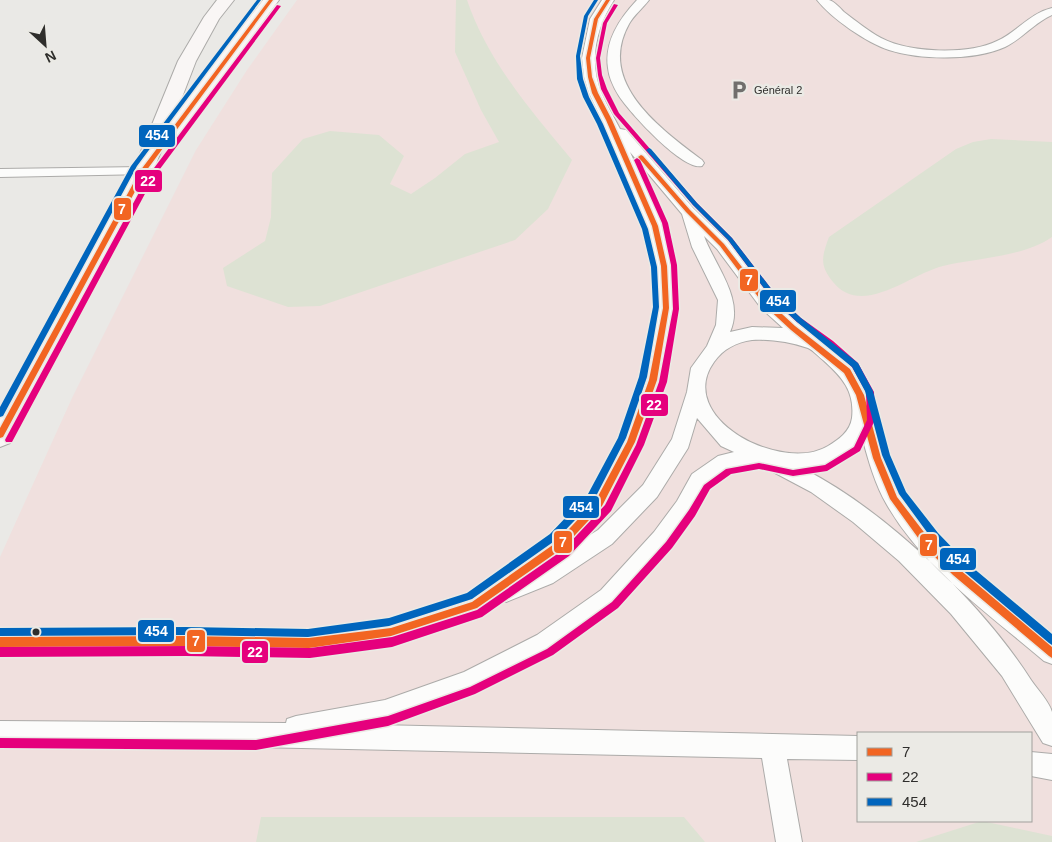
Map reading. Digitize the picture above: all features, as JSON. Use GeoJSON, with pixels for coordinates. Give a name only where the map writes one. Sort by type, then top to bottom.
{"type":"FeatureCollection","features":[{"type":"Feature","properties":{"kind":"main road"},"geometry":{"type":"LineString","coordinates":[[0,435],[143,171],[187,61],[212,17],[226,0]]}},
{"type":"Feature","properties":{"kind":"main road"},"geometry":{"type":"LineString","coordinates":[[143,171],[271,0]]}},
{"type":"Feature","properties":{"kind":"lane"},"geometry":{"type":"LineString","coordinates":[[474,606],[560,545],[600,503],[631,442],[653,380],[666,308],[664,266],[655,226],[609,120],[595,93],[590,77],[588,58],[596,19],[608,0]]}},
{"type":"Feature","properties":{"kind":"lane"},"geometry":{"type":"LineString","coordinates":[[643,0],[624,23],[614,52],[614,69],[622,90],[644,118],[666,140],[697,163]]}},
{"type":"Feature","properties":{"kind":"lane"},"geometry":{"type":"LineString","coordinates":[[823,0],[877,42],[896,50],[923,54],[967,53],[1000,44],[1043,13],[1052,11]]}},
{"type":"Feature","properties":{"kind":"lane"},"geometry":{"type":"LineString","coordinates":[[609,120],[688,211],[722,244],[767,304],[793,328],[847,371],[860,395],[877,458],[894,499],[926,543],[956,572],[1052,653]]}},
{"type":"Feature","properties":{"kind":"lane"},"geometry":{"type":"LineString","coordinates":[[0,173],[143,171]]}},
{"type":"Feature","properties":{"kind":"lane"},"geometry":{"type":"LineString","coordinates":[[0,642],[186,641],[309,643],[391,632],[474,606],[544,576],[605,537],[650,491],[681,442],[696,392],[700,368],[714,349],[725,325],[726,300],[700,247],[688,211]]}},
{"type":"Feature","properties":{"kind":"lane"},"geometry":{"type":"LineString","coordinates":[[714,349],[736,336],[765,332],[796,337],[824,351]]}},
{"type":"Feature","properties":{"kind":"lane"},"geometry":{"type":"LineString","coordinates":[[696,392],[706,417],[728,440],[818,486],[860,516],[906,554],[959,606],[1010,668],[1052,734]]}},
{"type":"Feature","properties":{"kind":"lane"},"geometry":{"type":"LineString","coordinates":[[255,735],[385,712],[469,682],[545,643],[609,597],[661,539],[684,507],[699,480],[725,462],[759,456],[793,463],[825,458],[849,443],[861,420],[860,395]]}},
{"type":"Feature","properties":{"kind":"lane"},"geometry":{"type":"LineString","coordinates":[[0,733],[255,735],[857,748]]}},
{"type":"Feature","properties":{"kind":"lane"},"geometry":{"type":"LineString","coordinates":[[772,747],[789,842]]}},
{"type":"Feature","properties":{"kind":"lane"},"geometry":{"type":"LineString","coordinates":[[1032,764],[1052,767]]}},
{"type":"Feature","properties":{"kind":"shaded area"},"geometry":{"type":"Polygon","coordinates":[[[297,0],[1052,0],[1052,842],[0,842],[0,557],[72,398],[196,150],[247,70],[297,0]]]}},
{"type":"Feature","properties":{"kind":"green space"},"geometry":{"type":"Polygon","coordinates":[[[456,0],[467,0],[486,44],[498,64],[526,104],[572,160],[548,209],[515,240],[320,306],[288,307],[227,286],[223,268],[265,241],[271,217],[272,173],[303,139],[330,131],[379,135],[404,156],[390,184],[411,194],[465,154],[499,142],[481,110],[455,52],[456,0]]]}},
{"type":"Feature","properties":{"kind":"green space"},"geometry":{"type":"Polygon","coordinates":[[[991,139],[1052,142],[1052,237],[1041,244],[1014,253],[956,263],[930,270],[872,295],[858,296],[845,292],[833,282],[825,270],[823,260],[829,237],[956,149],[973,142],[991,139]]]}},
{"type":"Feature","properties":{"kind":"green space"},"geometry":{"type":"Polygon","coordinates":[[[261,817],[684,817],[705,842],[256,842],[261,817]]]}},
{"type":"Feature","properties":{"kind":"green space"},"geometry":{"type":"Polygon","coordinates":[[[979,822],[1052,836],[1052,842],[916,842],[979,822]]]}},
{"type":"Feature","properties":{"kind":"transit line","name":"454"},"geometry":{"type":"LineString","coordinates":[[0,414],[134,166],[259,0]]}},
{"type":"Feature","properties":{"kind":"transit line","name":"7"},"geometry":{"type":"LineString","coordinates":[[0,435],[143,171],[271,0]]}},
{"type":"Feature","properties":{"kind":"transit line","name":"454"},"geometry":{"type":"LineString","coordinates":[[0,632],[186,631],[308,633],[389,622],[469,596],[553,537],[591,497],[622,438],[643,377],[656,307],[654,267],[645,229],[600,124],[586,97],[580,79],[578,56],[586,16],[596,0]]}},
{"type":"Feature","properties":{"kind":"transit line","name":"7"},"geometry":{"type":"LineString","coordinates":[[0,642],[186,641],[309,643],[391,632],[474,605],[560,545],[599,503],[631,442],[653,380],[666,308],[664,266],[655,226],[609,120],[595,93],[590,77],[588,58],[596,19],[608,0]]}},
{"type":"Feature","properties":{"kind":"transit line","name":"22"},"geometry":{"type":"LineString","coordinates":[[0,743],[256,745],[388,721],[472,691],[550,652],[615,605],[669,545],[692,513],[707,487],[729,471],[759,466],[793,473],[827,468],[857,449],[871,420],[870,392],[855,365],[831,343],[799,320],[774,297],[730,239],[695,204],[617,114],[604,89],[598,58],[605,23],[616,5]]}},
{"type":"Feature","properties":{"kind":"transit line","name":"22"},"geometry":{"type":"LineString","coordinates":[[9,440],[151,176],[279,6]]}},
{"type":"Feature","properties":{"kind":"transit line","name":"454"},"geometry":{"type":"LineString","coordinates":[[649,150],[695,204],[730,239],[774,297],[799,320],[855,365],[869,391],[886,455],[903,494],[935,536],[963,565],[1052,640]]}},
{"type":"Feature","properties":{"kind":"transit line","name":"7"},"geometry":{"type":"LineString","coordinates":[[641,157],[688,211],[722,245],[767,304],[793,328],[847,371],[860,395],[877,458],[894,499],[927,543],[956,572],[1052,653]]}},
{"type":"Feature","properties":{"kind":"transit line","name":"22"},"geometry":{"type":"LineString","coordinates":[[0,652],[186,651],[310,653],[392,642],[479,614],[566,553],[608,508],[640,445],[663,382],[676,309],[674,265],[665,223],[637,160]]}},
{"type":"Feature","properties":{"kind":"place","name":"Général 2"},"geometry":{"type":"Point","coordinates":[739,90]}}]}
